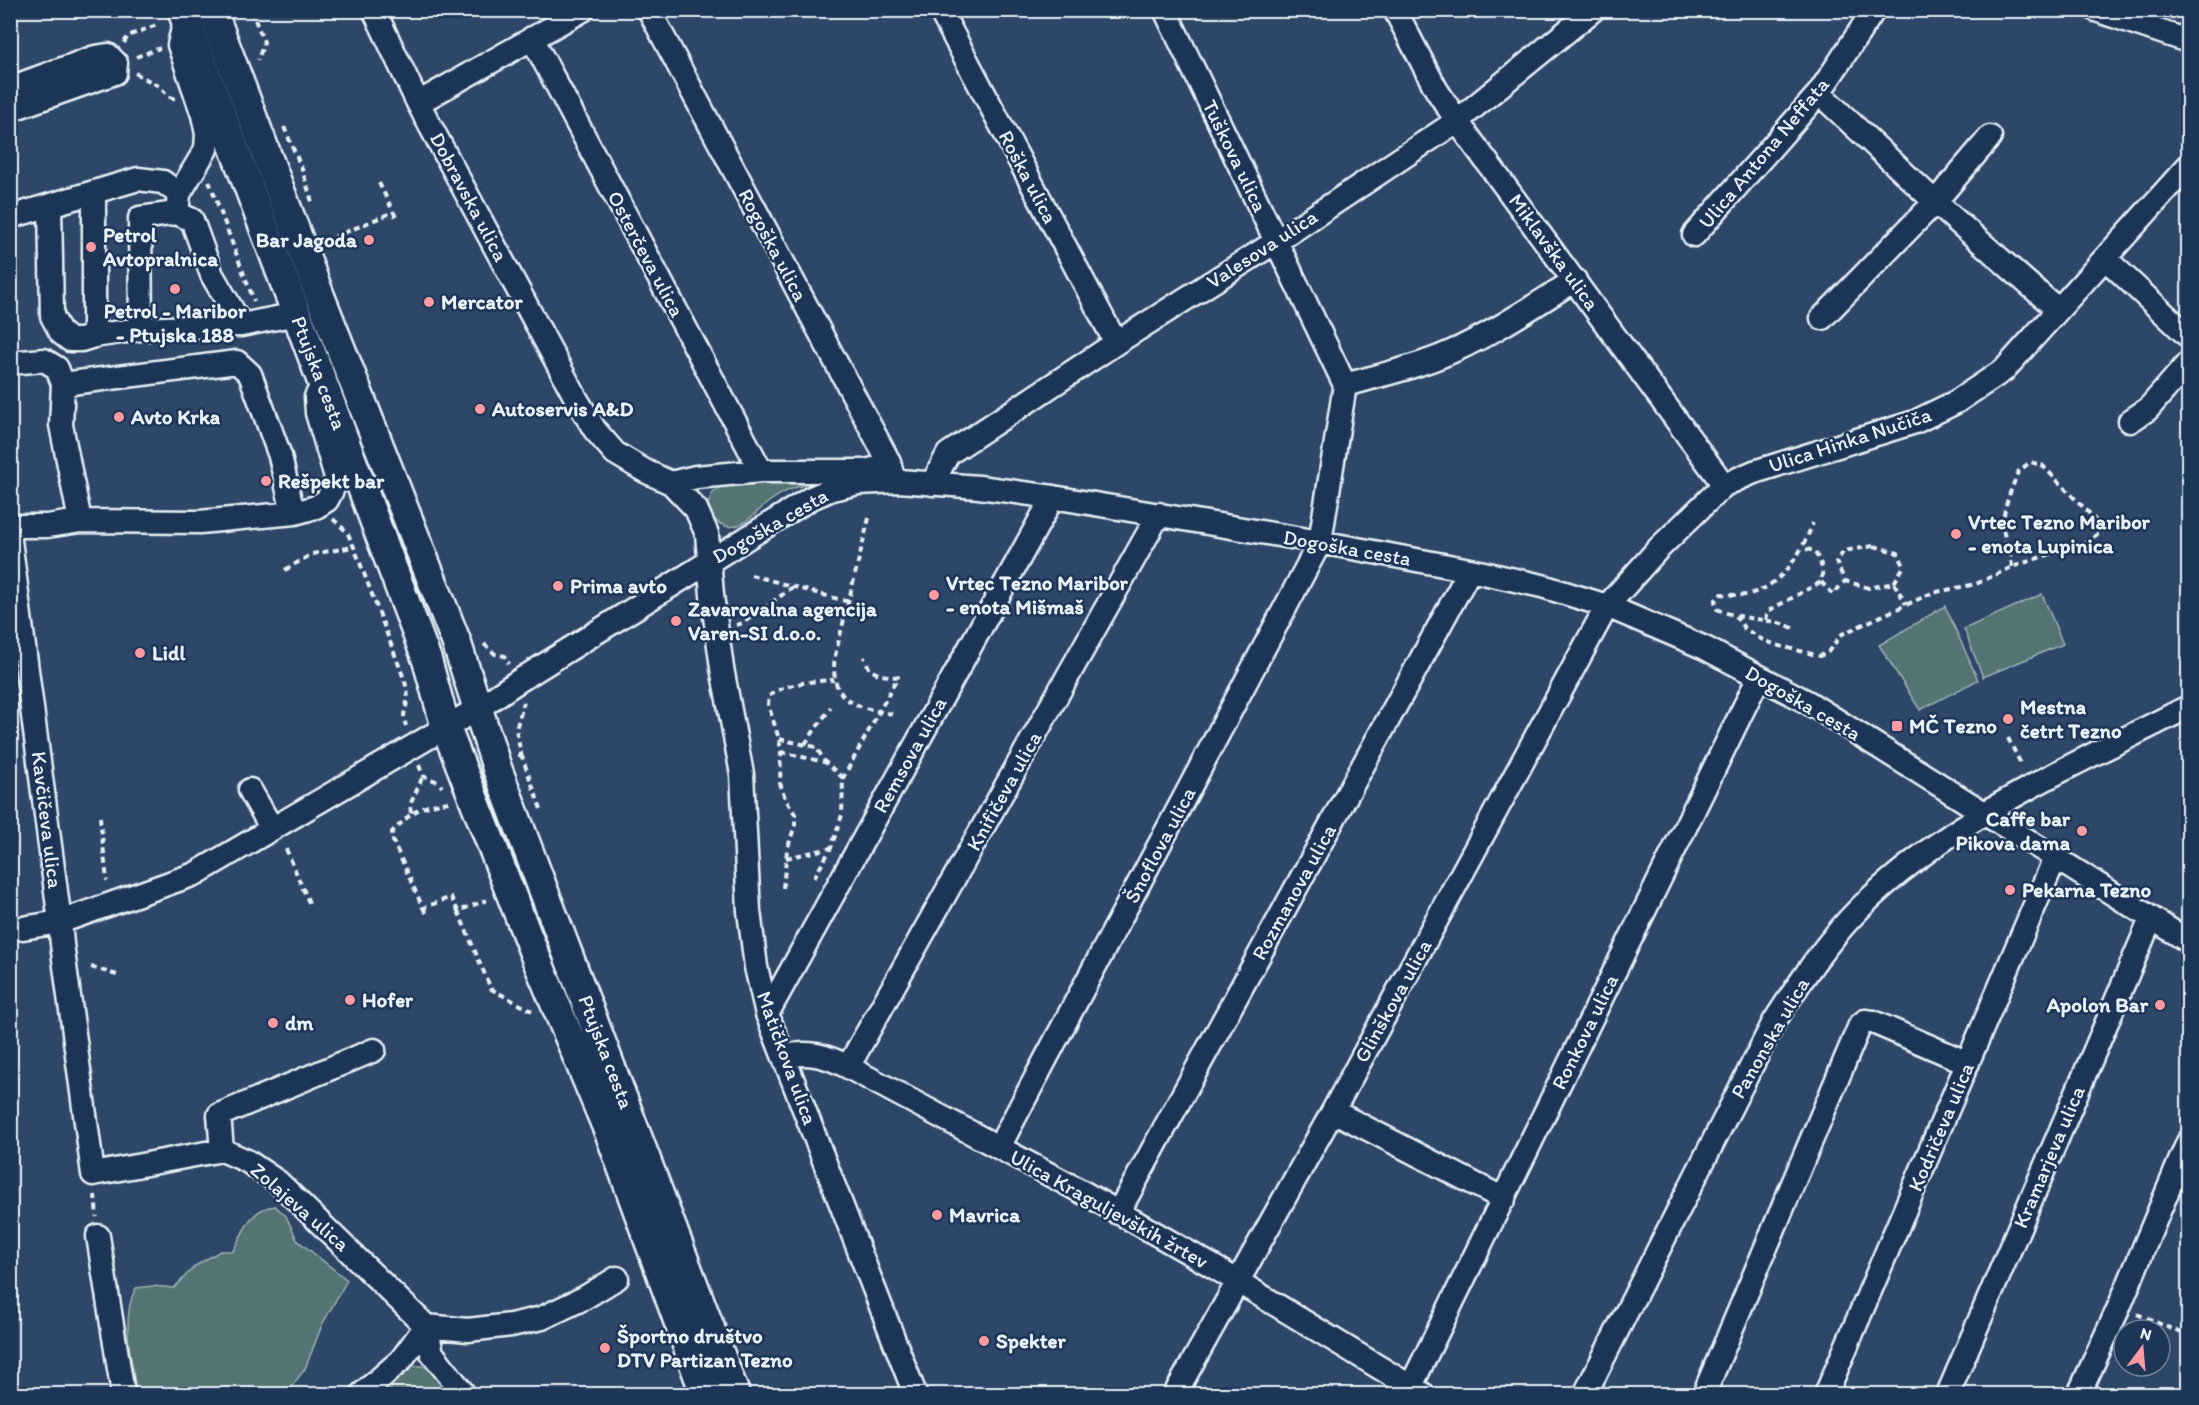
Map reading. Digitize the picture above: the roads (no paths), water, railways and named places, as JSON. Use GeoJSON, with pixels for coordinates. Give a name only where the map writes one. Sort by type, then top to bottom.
{"type":"FeatureCollection","features":[{"type":"Feature","properties":{"kind":"main road","name":"Ptujska cesta"},"geometry":{"type":"LineString","coordinates":[[212,10],[327,313],[456,640],[477,709],[510,801],[735,1395]]}},
{"type":"Feature","properties":{"kind":"main road","name":"Ptujska cesta"},"geometry":{"type":"LineString","coordinates":[[175,18],[297,314],[427,660],[446,728],[534,952],[611,1137],[705,1395]]}},
{"type":"Feature","properties":{"kind":"street","name":"Dobravska ulica"},"geometry":{"type":"LineString","coordinates":[[374,10],[418,102],[595,430],[615,453],[671,483],[696,509],[707,534],[708,562]]}},
{"type":"Feature","properties":{"kind":"street"},"geometry":{"type":"LineString","coordinates":[[418,102],[583,10]]}},
{"type":"Feature","properties":{"kind":"street","name":"Rogoška ulica"},"geometry":{"type":"LineString","coordinates":[[650,10],[892,471]]}},
{"type":"Feature","properties":{"kind":"street","name":"Roška ulica"},"geometry":{"type":"LineString","coordinates":[[940,10],[1116,343]]}},
{"type":"Feature","properties":{"kind":"street","name":"Tuškova ulica"},"geometry":{"type":"LineString","coordinates":[[1165,10],[1345,385]]}},
{"type":"Feature","properties":{"kind":"street","name":"Miklavška ulica"},"geometry":{"type":"LineString","coordinates":[[1395,10],[1436,89],[1457,121],[1724,485]]}},
{"type":"Feature","properties":{"kind":"street","name":"Valesova ulica"},"geometry":{"type":"LineString","coordinates":[[932,484],[948,454],[1116,343],[1277,241],[1457,121],[1593,10]]}},
{"type":"Feature","properties":{"kind":"street","name":"Ulica Antona Neffata"},"geometry":{"type":"LineString","coordinates":[[1694,235],[1819,93],[1874,10]]}},
{"type":"Feature","properties":{"kind":"street"},"geometry":{"type":"LineString","coordinates":[[2096,10],[2188,41]]}},
{"type":"Feature","properties":{"kind":"street"},"geometry":{"type":"LineString","coordinates":[[141,329],[140,218],[178,203],[204,170],[207,134],[179,45],[175,18]]}},
{"type":"Feature","properties":{"kind":"street","name":"Osterčeva ulica"},"geometry":{"type":"LineString","coordinates":[[532,38],[761,471]]}},
{"type":"Feature","properties":{"kind":"street"},"geometry":{"type":"LineString","coordinates":[[10,88],[94,57],[108,55],[124,61],[114,73],[10,110]]}},
{"type":"Feature","properties":{"kind":"street"},"geometry":{"type":"LineString","coordinates":[[1819,93],[1935,202],[2058,310]]}},
{"type":"Feature","properties":{"kind":"street"},"geometry":{"type":"LineString","coordinates":[[1822,318],[1935,202],[1990,137]]}},
{"type":"Feature","properties":{"kind":"street","name":"Ulica Hinka Nučiča"},"geometry":{"type":"LineString","coordinates":[[1607,606],[1658,549],[1724,485],[1754,472],[1915,422],[1956,402],[2004,370],[2188,166]]}},
{"type":"Feature","properties":{"kind":"street"},"geometry":{"type":"LineString","coordinates":[[10,217],[138,179],[163,182],[192,220],[212,275],[241,325]]}},
{"type":"Feature","properties":{"kind":"street"},"geometry":{"type":"LineString","coordinates":[[94,192],[94,336]]}},
{"type":"Feature","properties":{"kind":"street"},"geometry":{"type":"LineString","coordinates":[[50,205],[52,316],[61,333],[70,340],[141,329],[241,325],[297,314]]}},
{"type":"Feature","properties":{"kind":"street"},"geometry":{"type":"LineString","coordinates":[[2106,259],[2188,336]]}},
{"type":"Feature","properties":{"kind":"street"},"geometry":{"type":"LineString","coordinates":[[1320,542],[1345,385],[1411,367],[1452,351],[1510,320],[1575,280]]}},
{"type":"Feature","properties":{"kind":"street"},"geometry":{"type":"LineString","coordinates":[[10,363],[44,360],[57,368],[63,384],[61,425],[80,521]]}},
{"type":"Feature","properties":{"kind":"street"},"geometry":{"type":"LineString","coordinates":[[63,384],[237,362],[250,374],[280,456],[290,500],[312,511]]}},
{"type":"Feature","properties":{"kind":"street"},"geometry":{"type":"LineString","coordinates":[[2130,421],[2148,409],[2188,363]]}},
{"type":"Feature","properties":{"kind":"street"},"geometry":{"type":"LineString","coordinates":[[10,526],[47,526],[80,521],[200,522],[312,511],[327,500],[336,477],[317,413],[316,397],[323,384]]}},
{"type":"Feature","properties":{"kind":"street"},"geometry":{"type":"LineString","coordinates":[[671,483],[696,477],[761,471],[867,471],[883,466],[892,471]]}},
{"type":"Feature","properties":{"kind":"street","name":"Dogoška cesta"},"geometry":{"type":"LineString","coordinates":[[477,709],[811,498],[832,489],[892,471],[932,484],[1053,497],[1470,570],[1542,586],[1607,606],[1705,648],[1809,703],[2188,941]]}},
{"type":"Feature","properties":{"kind":"street","name":"Remsova ulica"},"geometry":{"type":"LineString","coordinates":[[767,1014],[1053,497]]}},
{"type":"Feature","properties":{"kind":"street","name":"Knifičeva ulica"},"geometry":{"type":"LineString","coordinates":[[848,1067],[1159,514]]}},
{"type":"Feature","properties":{"kind":"street","name":"Kavčičeva ulica"},"geometry":{"type":"LineString","coordinates":[[10,540],[60,922]]}},
{"type":"Feature","properties":{"kind":"street","name":"Šnoflova ulica"},"geometry":{"type":"LineString","coordinates":[[999,1147],[1320,542]]}},
{"type":"Feature","properties":{"kind":"street","name":"Matičkova ulica"},"geometry":{"type":"LineString","coordinates":[[708,562],[722,668],[742,774],[749,911],[756,967],[767,1014],[915,1395]]}},
{"type":"Feature","properties":{"kind":"street","name":"Rozmanova ulica"},"geometry":{"type":"LineString","coordinates":[[1118,1213],[1470,570]]}},
{"type":"Feature","properties":{"kind":"street","name":"Glinškova ulica"},"geometry":{"type":"LineString","coordinates":[[1175,1395],[1607,606]]}},
{"type":"Feature","properties":{"kind":"street","name":"Ronkova ulica"},"geometry":{"type":"LineString","coordinates":[[1417,1390],[1503,1199],[1759,677]]}},
{"type":"Feature","properties":{"kind":"street","name":"Panonska ulica"},"geometry":{"type":"LineString","coordinates":[[1585,1395],[1774,1022],[1802,979],[1858,910],[1891,879],[1937,843],[1983,813],[2188,707]]}},
{"type":"Feature","properties":{"kind":"street"},"geometry":{"type":"LineString","coordinates":[[10,930],[60,922],[195,874],[272,829],[410,737],[446,728],[477,709]]}},
{"type":"Feature","properties":{"kind":"street"},"geometry":{"type":"LineString","coordinates":[[250,790],[272,829]]}},
{"type":"Feature","properties":{"kind":"street","name":"Kodričeva ulica"},"geometry":{"type":"LineString","coordinates":[[1826,1395],[2055,858]]}},
{"type":"Feature","properties":{"kind":"street","name":"Kramarjeva ulica"},"geometry":{"type":"LineString","coordinates":[[1948,1395],[2151,919]]}},
{"type":"Feature","properties":{"kind":"street"},"geometry":{"type":"LineString","coordinates":[[60,922],[93,1174],[222,1150],[219,1115],[374,1050]]}},
{"type":"Feature","properties":{"kind":"street"},"geometry":{"type":"LineString","coordinates":[[1704,1395],[1860,1025],[1865,1021],[1873,1022],[1968,1063]]}},
{"type":"Feature","properties":{"kind":"street","name":"Ulica Kraguljevških žrtev"},"geometry":{"type":"LineString","coordinates":[[784,1056],[800,1052],[819,1054],[848,1067],[999,1147],[1199,1258],[1417,1390]]}},
{"type":"Feature","properties":{"kind":"street"},"geometry":{"type":"LineString","coordinates":[[1333,1110],[1503,1199]]}},
{"type":"Feature","properties":{"kind":"street"},"geometry":{"type":"LineString","coordinates":[[2079,1395],[2119,1307],[2188,1142]]}},
{"type":"Feature","properties":{"kind":"street","name":"Zolajeva ulica"},"geometry":{"type":"LineString","coordinates":[[222,1150],[247,1161],[278,1182],[426,1326]]}},
{"type":"Feature","properties":{"kind":"street"},"geometry":{"type":"LineString","coordinates":[[98,1236],[123,1395]]}},
{"type":"Feature","properties":{"kind":"street"},"geometry":{"type":"LineString","coordinates":[[426,1326],[468,1330],[512,1325],[542,1317],[584,1299],[616,1278]]}},
{"type":"Feature","properties":{"kind":"street"},"geometry":{"type":"LineString","coordinates":[[362,1395],[401,1360],[426,1326]]}},
{"type":"Feature","properties":{"kind":"street"},"geometry":{"type":"LineString","coordinates":[[426,1326],[432,1353],[464,1395]]}},
{"type":"Feature","properties":{"kind":"place","name":"Bar Jagoda"},"geometry":{"type":"Point","coordinates":[369,240]}},
{"type":"Feature","properties":{"kind":"place","name":"Petrol Avtopralnica"},"geometry":{"type":"Point","coordinates":[91,247]}},
{"type":"Feature","properties":{"kind":"place","name":"Petrol - Maribor - Ptujska 188"},"geometry":{"type":"Point","coordinates":[175,289]}},
{"type":"Feature","properties":{"kind":"place","name":"Mercator"},"geometry":{"type":"Point","coordinates":[429,302]}},
{"type":"Feature","properties":{"kind":"place","name":"Autoservis A&D"},"geometry":{"type":"Point","coordinates":[480,409]}},
{"type":"Feature","properties":{"kind":"place","name":"Avto Krka"},"geometry":{"type":"Point","coordinates":[119,417]}},
{"type":"Feature","properties":{"kind":"place","name":"Rešpekt bar"},"geometry":{"type":"Point","coordinates":[266,481]}},
{"type":"Feature","properties":{"kind":"place","name":"Vrtec Tezno Maribor - enota Lupinica"},"geometry":{"type":"Point","coordinates":[1956,534]}},
{"type":"Feature","properties":{"kind":"place","name":"Prima avto"},"geometry":{"type":"Point","coordinates":[558,586]}},
{"type":"Feature","properties":{"kind":"place","name":"Vrtec Tezno Maribor - enota Mišmaš"},"geometry":{"type":"Point","coordinates":[934,595]}},
{"type":"Feature","properties":{"kind":"place","name":"Zavarovalna agencija Varen-SI d.o.o."},"geometry":{"type":"Point","coordinates":[676,621]}},
{"type":"Feature","properties":{"kind":"place","name":"Lidl"},"geometry":{"type":"Point","coordinates":[140,653]}},
{"type":"Feature","properties":{"kind":"place","name":"Mestna četrt Tezno"},"geometry":{"type":"Point","coordinates":[2008,719]}},
{"type":"Feature","properties":{"kind":"place","name":"MČ Tezno"},"geometry":{"type":"Point","coordinates":[1897,726]}},
{"type":"Feature","properties":{"kind":"place","name":"Caffe bar Pikova dama"},"geometry":{"type":"Point","coordinates":[2082,831]}},
{"type":"Feature","properties":{"kind":"place","name":"Pekarna Tezno"},"geometry":{"type":"Point","coordinates":[2010,890]}},
{"type":"Feature","properties":{"kind":"place","name":"Hofer"},"geometry":{"type":"Point","coordinates":[350,1000]}},
{"type":"Feature","properties":{"kind":"place","name":"Apolon Bar"},"geometry":{"type":"Point","coordinates":[2160,1005]}},
{"type":"Feature","properties":{"kind":"place","name":"dm"},"geometry":{"type":"Point","coordinates":[273,1023]}},
{"type":"Feature","properties":{"kind":"place","name":"Mavrica"},"geometry":{"type":"Point","coordinates":[937,1215]}},
{"type":"Feature","properties":{"kind":"place","name":"Spekter"},"geometry":{"type":"Point","coordinates":[984,1341]}},
{"type":"Feature","properties":{"kind":"place","name":"Športno društvo DTV Partizan Tezno"},"geometry":{"type":"Point","coordinates":[605,1348]}}]}
